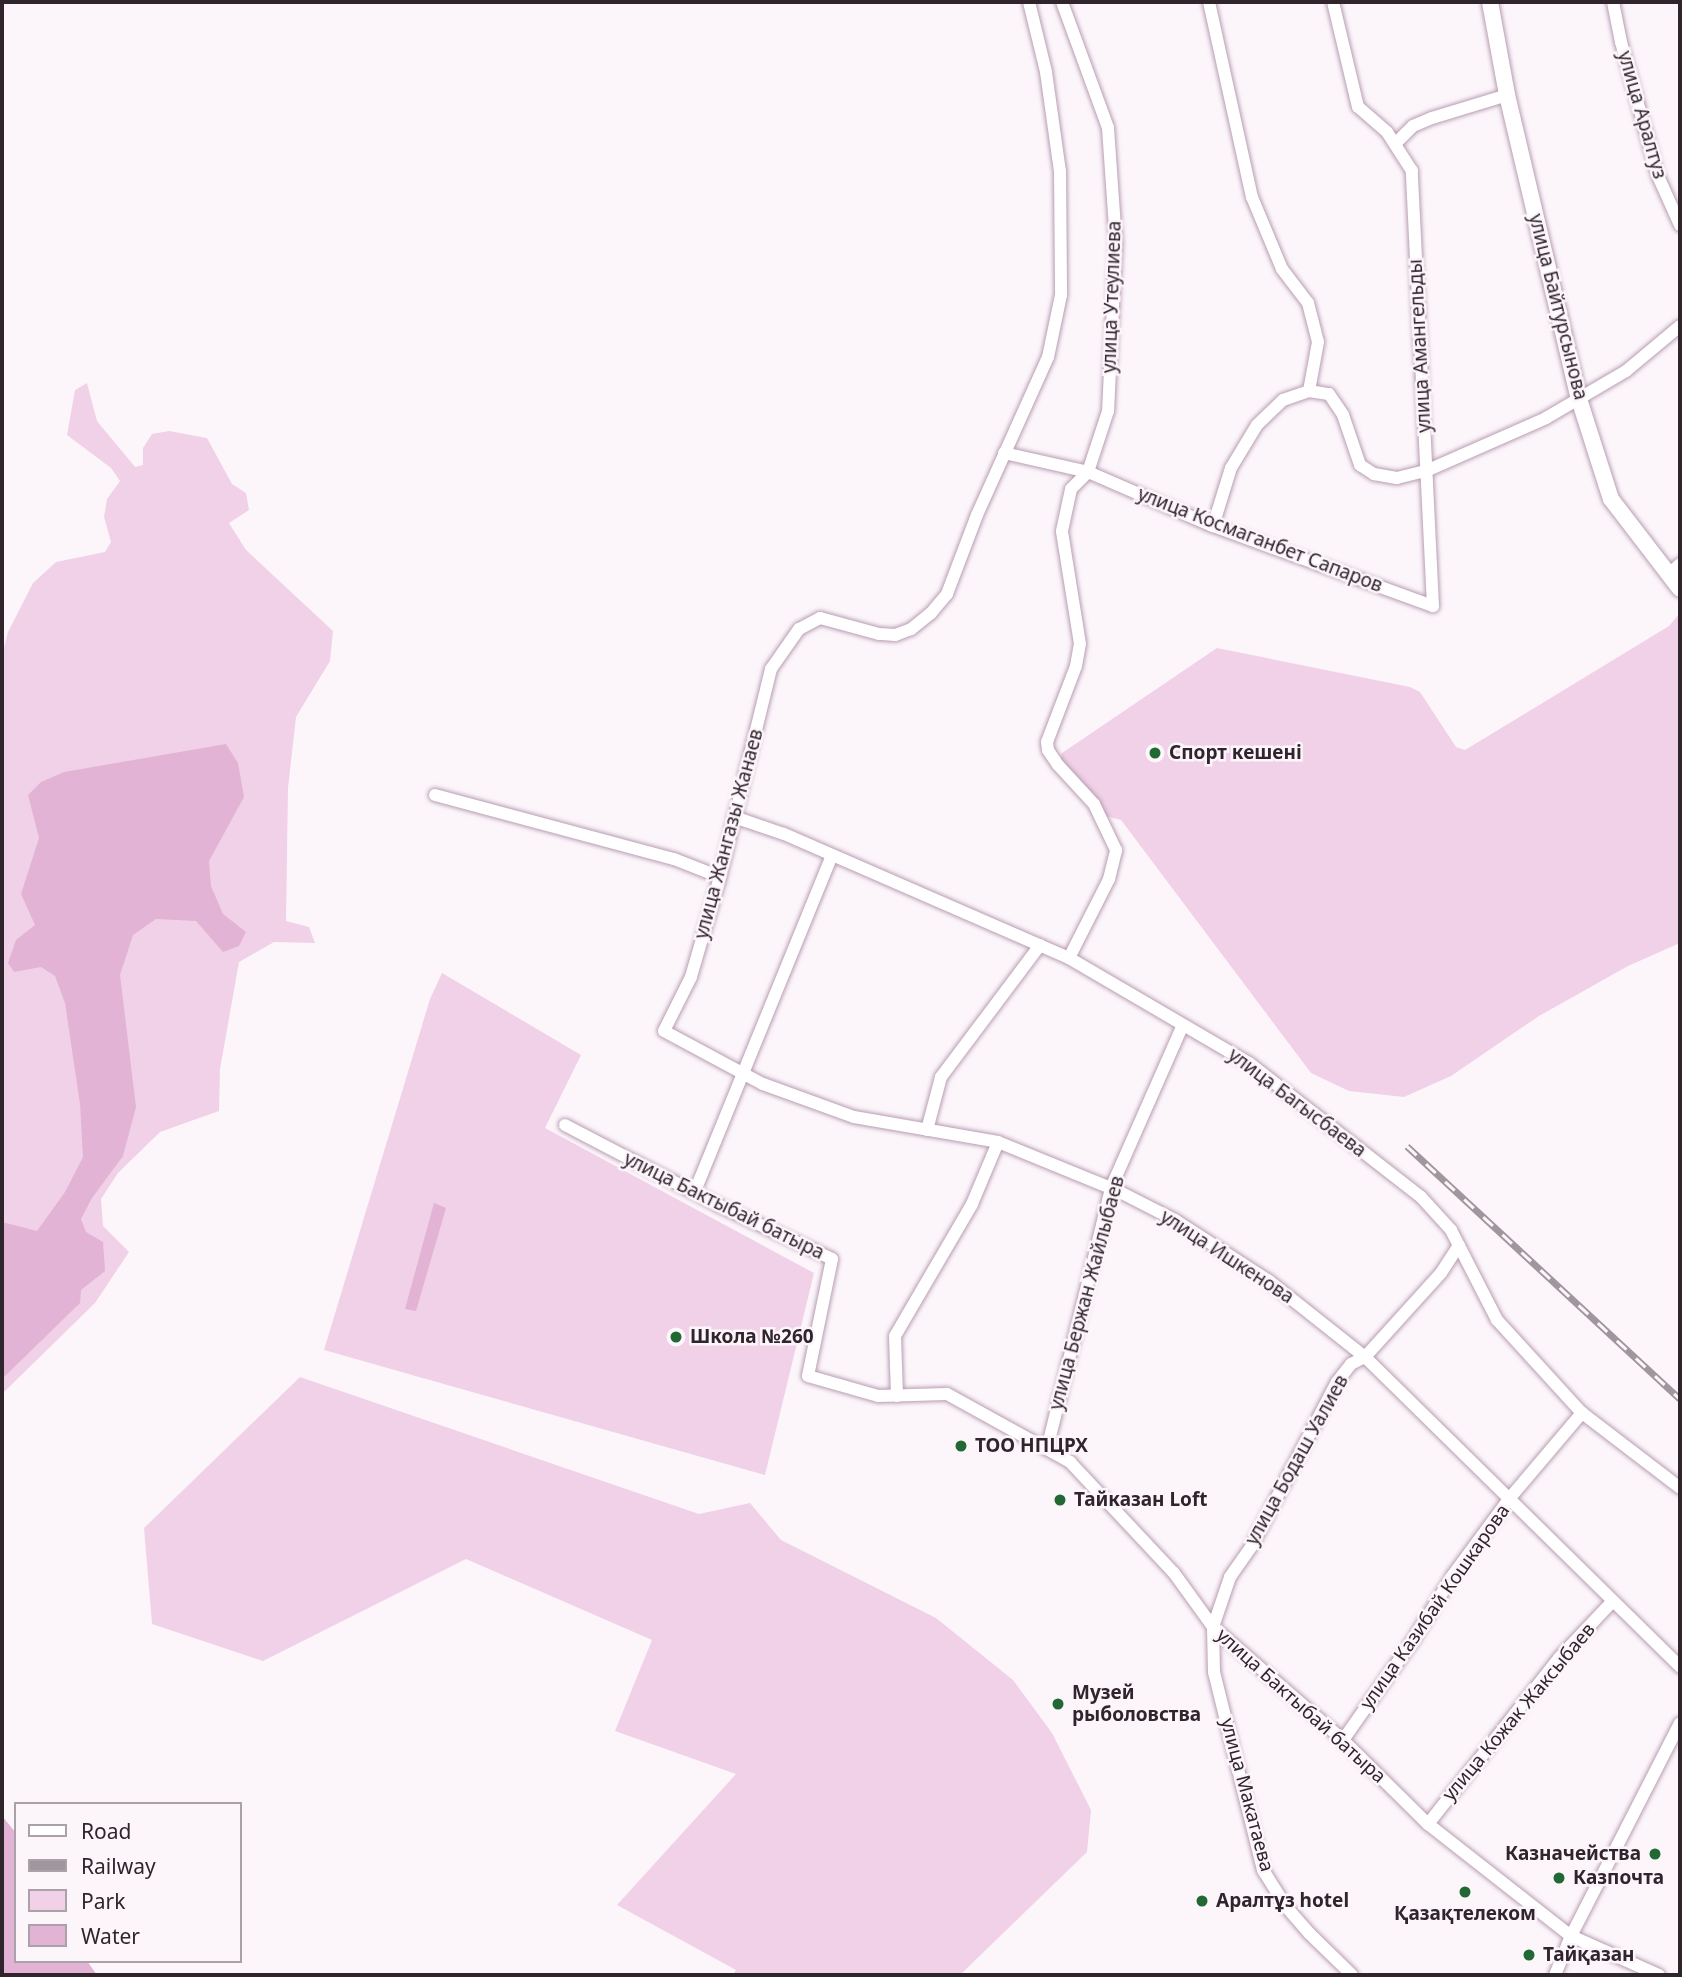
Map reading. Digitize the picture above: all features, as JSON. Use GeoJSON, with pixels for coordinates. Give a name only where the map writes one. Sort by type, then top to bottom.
{"type":"FeatureCollection","features":[{"type":"Feature","properties":{"kind":"street"},"geometry":{"type":"LineString","coordinates":[[1004,453],[1048,357],[1061,296],[1060,171],[1046,72],[1029,2]]}},
{"type":"Feature","properties":{"kind":"street","name":"улица Утеулиева"},"geometry":{"type":"LineString","coordinates":[[1062,2],[1108,128],[1116,243],[1108,411],[1088,472],[1071,489],[1062,531],[1080,644],[1076,666],[1047,742],[1048,750],[1058,765],[1094,804],[1116,850],[1109,880],[1069,958]]}},
{"type":"Feature","properties":{"kind":"street"},"geometry":{"type":"LineString","coordinates":[[1209,2],[1252,197],[1282,269],[1308,303],[1318,342],[1309,391]]}},
{"type":"Feature","properties":{"kind":"street","name":"улица Амангельды"},"geometry":{"type":"LineString","coordinates":[[1333,2],[1358,107],[1387,132],[1412,171],[1433,606]]}},
{"type":"Feature","properties":{"kind":"street","name":"улица Байтурсынова"},"geometry":{"type":"LineString","coordinates":[[1490,2],[1507,95],[1579,399],[1611,499],[1675,569],[1680,589]]}},
{"type":"Feature","properties":{"kind":"street","name":"улица Аралтуз"},"geometry":{"type":"LineString","coordinates":[[1613,2],[1621,42],[1658,176],[1680,225]]}},
{"type":"Feature","properties":{"kind":"street"},"geometry":{"type":"LineString","coordinates":[[1395,144],[1413,126],[1507,95]]}},
{"type":"Feature","properties":{"kind":"street"},"geometry":{"type":"LineString","coordinates":[[1213,526],[1231,468],[1257,425],[1283,400],[1309,391],[1329,394],[1343,415],[1360,465],[1374,474],[1397,478],[1426,471],[1546,418],[1626,371],[1680,326]]}},
{"type":"Feature","properties":{"kind":"street","name":"улица Космаганбет Сапаров"},"geometry":{"type":"LineString","coordinates":[[1004,453],[1088,472],[1213,526],[1433,606]]}},
{"type":"Feature","properties":{"kind":"street","name":"улица Жангазы Жанаев"},"geometry":{"type":"LineString","coordinates":[[664,1031],[691,977],[720,877],[771,669],[793,637],[808,622],[820,618],[879,634],[895,635],[931,613],[947,594],[1004,453]]}},
{"type":"Feature","properties":{"kind":"street"},"geometry":{"type":"LineString","coordinates":[[435,795],[674,859],[720,877]]}},
{"type":"Feature","properties":{"kind":"street","name":"улица Багысбаева"},"geometry":{"type":"LineString","coordinates":[[734,817],[784,834],[831,857],[1069,958],[1250,1063],[1421,1197],[1451,1230],[1497,1320],[1582,1413],[1680,1488]]}},
{"type":"Feature","properties":{"kind":"street"},"geometry":{"type":"LineString","coordinates":[[695,1191],[745,1074],[831,857]]}},
{"type":"Feature","properties":{"kind":"street"},"geometry":{"type":"LineString","coordinates":[[927,1129],[941,1077],[1040,945]]}},
{"type":"Feature","properties":{"kind":"street","name":"улица Бержан Жайлыбаев"},"geometry":{"type":"LineString","coordinates":[[1047,1449],[1111,1188],[1183,1025]]}},
{"type":"Feature","properties":{"kind":"street","name":"улица Ишкенова"},"geometry":{"type":"LineString","coordinates":[[664,1031],[745,1074],[853,1117],[998,1142],[1111,1188],[1175,1220],[1269,1281],[1365,1357],[1680,1667]]}},
{"type":"Feature","properties":{"kind":"street","name":"улица Бактыбай батыра"},"geometry":{"type":"LineString","coordinates":[[565,1125],[602,1147],[695,1191],[718,1205],[832,1258],[808,1376],[878,1396],[947,1394],[1070,1462],[1174,1573],[1213,1627],[1265,1669],[1343,1740],[1428,1824],[1571,1936],[1659,1975]]}},
{"type":"Feature","properties":{"kind":"street"},"geometry":{"type":"LineString","coordinates":[[897,1396],[895,1336],[972,1204],[998,1142]]}},
{"type":"Feature","properties":{"kind":"street","name":"улица Бодаш Уалиев"},"geometry":{"type":"LineString","coordinates":[[1213,1627],[1230,1577],[1251,1547],[1337,1382],[1351,1364],[1365,1357],[1441,1273],[1459,1245]]}},
{"type":"Feature","properties":{"kind":"street","name":"улица Казибай Кошкарова"},"geometry":{"type":"LineString","coordinates":[[1343,1740],[1412,1642],[1453,1575],[1509,1499],[1582,1413]]}},
{"type":"Feature","properties":{"kind":"street","name":"улица Кожак Жаксыбаев"},"geometry":{"type":"LineString","coordinates":[[1428,1824],[1559,1658],[1612,1602]]}},
{"type":"Feature","properties":{"kind":"street","name":"улица Макатаева"},"geometry":{"type":"LineString","coordinates":[[1213,1627],[1214,1672],[1263,1870],[1285,1905],[1352,1975]]}},
{"type":"Feature","properties":{"kind":"street"},"geometry":{"type":"LineString","coordinates":[[1555,1975],[1571,1936],[1680,1723]]}},
{"type":"Feature","properties":{"kind":"green space"},"geometry":{"type":"Polygon","coordinates":[[[87,383],[97,421],[135,467],[143,465],[143,448],[152,434],[169,431],[207,438],[232,484],[246,493],[249,510],[229,523],[246,550],[333,631],[330,661],[296,717],[288,788],[286,921],[309,927],[315,943],[274,942],[239,962],[220,1069],[219,1111],[160,1132],[118,1173],[101,1199],[103,1226],[129,1252],[95,1303],[2,1394],[2,655],[8,632],[33,583],[56,562],[105,552],[111,542],[104,517],[107,499],[120,481],[111,468],[67,435],[75,390],[87,383]]]}},
{"type":"Feature","properties":{"kind":"green space"},"geometry":{"type":"Polygon","coordinates":[[[1680,613],[1680,943],[1628,966],[1539,1016],[1451,1076],[1404,1097],[1349,1091],[1311,1073],[1121,820],[1102,815],[1060,760],[1062,753],[1217,648],[1410,687],[1420,692],[1456,747],[1465,750],[1669,626],[1680,613]]]}},
{"type":"Feature","properties":{"kind":"green space"},"geometry":{"type":"Polygon","coordinates":[[[442,973],[581,1055],[545,1128],[814,1273],[765,1475],[324,1350],[430,999],[442,973]]]}},
{"type":"Feature","properties":{"kind":"green space"},"geometry":{"type":"Polygon","coordinates":[[[300,1377],[699,1514],[750,1503],[781,1540],[936,1618],[1013,1680],[1052,1733],[1091,1810],[1087,1852],[960,1975],[733,1975],[736,1970],[617,1905],[736,1774],[615,1731],[652,1640],[466,1559],[263,1661],[152,1624],[144,1528],[300,1377]]]}},
{"type":"Feature","properties":{"kind":"water"},"geometry":{"type":"Polygon","coordinates":[[[226,744],[238,763],[244,797],[209,861],[211,886],[223,914],[246,932],[239,946],[223,952],[196,921],[156,919],[133,935],[120,975],[136,1107],[123,1156],[92,1198],[81,1219],[86,1232],[103,1242],[105,1271],[81,1290],[80,1303],[2,1379],[2,1222],[37,1231],[65,1192],[83,1157],[80,1104],[65,1003],[55,976],[41,967],[14,972],[8,963],[16,940],[35,925],[21,894],[39,838],[28,795],[41,782],[64,772],[226,744]]]}},
{"type":"Feature","properties":{"kind":"water"},"geometry":{"type":"Polygon","coordinates":[[[434,1203],[446,1208],[416,1311],[405,1309],[434,1203]]]}},
{"type":"Feature","properties":{"kind":"water"},"geometry":{"type":"Polygon","coordinates":[[[2,1816],[14,1831],[14,1963],[88,1963],[97,1975],[2,1975],[2,1816]]]}},
{"type":"Feature","properties":{"kind":"railway"},"geometry":{"type":"LineString","coordinates":[[1407,1146],[1680,1399]]}},
{"type":"Feature","properties":{"kind":"place","name":"Спорт кешені"},"geometry":{"type":"Point","coordinates":[1155,753]}},
{"type":"Feature","properties":{"kind":"place","name":"Школа №260"},"geometry":{"type":"Point","coordinates":[676,1337]}},
{"type":"Feature","properties":{"kind":"place","name":"ТОО НПЦРХ"},"geometry":{"type":"Point","coordinates":[961,1446]}},
{"type":"Feature","properties":{"kind":"place","name":"Тайказан Loft"},"geometry":{"type":"Point","coordinates":[1060,1500]}},
{"type":"Feature","properties":{"kind":"place","name":"Музей рыболовства"},"geometry":{"type":"Point","coordinates":[1058,1704]}},
{"type":"Feature","properties":{"kind":"place","name":"Казначейства"},"geometry":{"type":"Point","coordinates":[1655,1854]}},
{"type":"Feature","properties":{"kind":"place","name":"Казпочта"},"geometry":{"type":"Point","coordinates":[1559,1878]}},
{"type":"Feature","properties":{"kind":"place","name":"Қазақтелеком"},"geometry":{"type":"Point","coordinates":[1465,1892]}},
{"type":"Feature","properties":{"kind":"place","name":"Аралтұз hotel"},"geometry":{"type":"Point","coordinates":[1202,1901]}},
{"type":"Feature","properties":{"kind":"place","name":"Тайқазан"},"geometry":{"type":"Point","coordinates":[1529,1955]}}]}
